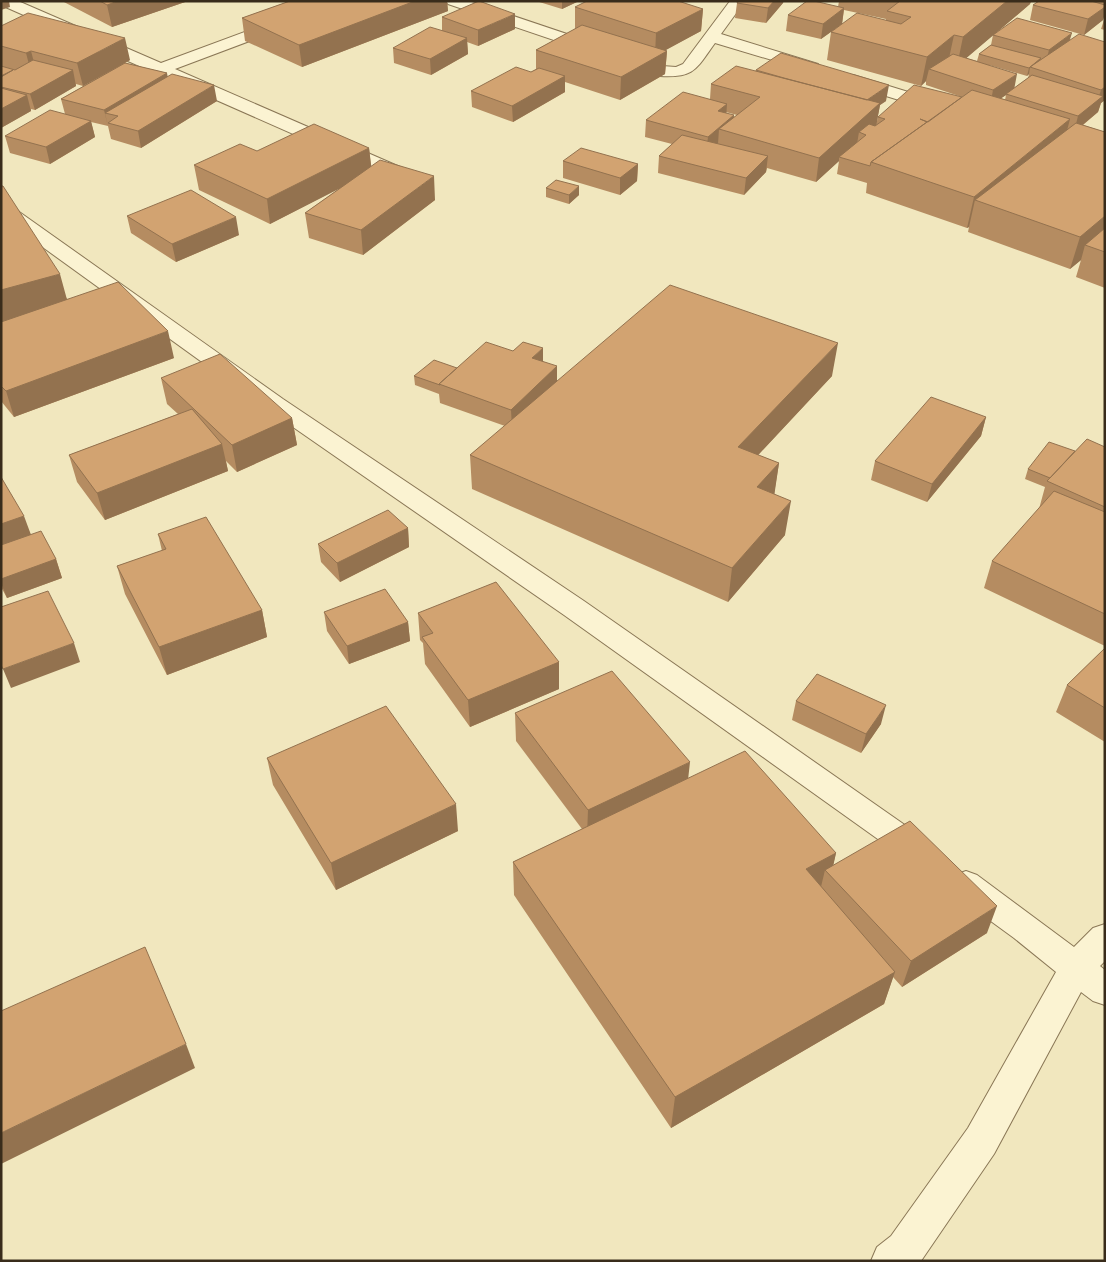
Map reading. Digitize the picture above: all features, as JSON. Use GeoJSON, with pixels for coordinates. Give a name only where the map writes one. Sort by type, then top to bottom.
{"type":"FeatureCollection","features":[{"type":"Feature","properties":{"kind":"street"},"geometry":{"type":"LineString","coordinates":[[161,69],[343,1]]}},
{"type":"Feature","properties":{"kind":"street"},"geometry":{"type":"LineString","coordinates":[[453,1],[660,71],[669,72],[678,72],[689,67],[738,1]]}},
{"type":"Feature","properties":{"kind":"street"},"geometry":{"type":"LineString","coordinates":[[8,2],[412,179]]}},
{"type":"Feature","properties":{"kind":"street"},"geometry":{"type":"LineString","coordinates":[[550,34],[565,26]]}},
{"type":"Feature","properties":{"kind":"street"},"geometry":{"type":"LineString","coordinates":[[713,36],[955,112]]}},
{"type":"Feature","properties":{"kind":"street"},"geometry":{"type":"LineString","coordinates":[[1,208],[275,404],[582,614],[1026,928],[1105,990]]}},
{"type":"Feature","properties":{"kind":"street"},"geometry":{"type":"LineString","coordinates":[[101,306],[128,298]]}},
{"type":"Feature","properties":{"kind":"street"},"geometry":{"type":"LineString","coordinates":[[891,1261],[905,1250],[981,1141],[1076,968],[1105,938]]}},
{"type":"Feature","properties":{"kind":"building"},"geometry":{"type":"Polygon","coordinates":[[[100,1],[118,1],[107,5],[100,1]]]}},
{"type":"Feature","properties":{"kind":"building"},"geometry":{"type":"Polygon","coordinates":[[[290,1],[415,1],[299,45],[242,18],[290,1]]]}},
{"type":"Feature","properties":{"kind":"building"},"geometry":{"type":"Polygon","coordinates":[[[479,1],[515,14],[478,30],[442,17],[479,1]]]}},
{"type":"Feature","properties":{"kind":"building"},"geometry":{"type":"Polygon","coordinates":[[[587,1],[678,1],[703,9],[656,33],[575,7],[587,1]]]}},
{"type":"Feature","properties":{"kind":"building"},"geometry":{"type":"Polygon","coordinates":[[[738,1],[774,1],[768,8],[737,3],[738,1]]]}},
{"type":"Feature","properties":{"kind":"building"},"geometry":{"type":"Polygon","coordinates":[[[807,1],[844,8],[823,24],[788,15],[807,1]]]}},
{"type":"Feature","properties":{"kind":"building"},"geometry":{"type":"Polygon","coordinates":[[[900,1],[1007,1],[963,37],[954,35],[927,57],[831,32],[857,13],[901,24],[911,17],[887,11],[900,1]]]}},
{"type":"Feature","properties":{"kind":"building"},"geometry":{"type":"Polygon","coordinates":[[[1039,1],[1091,1],[1105,5],[1105,7],[1088,19],[1033,5],[1039,1]]]}},
{"type":"Feature","properties":{"kind":"building"},"geometry":{"type":"Polygon","coordinates":[[[28,13],[125,38],[77,63],[31,51],[26,53],[1,46],[1,26],[28,13]]]}},
{"type":"Feature","properties":{"kind":"building"},"geometry":{"type":"Polygon","coordinates":[[[1017,18],[1072,33],[1049,50],[993,35],[1017,18]]]}},
{"type":"Feature","properties":{"kind":"building"},"geometry":{"type":"Polygon","coordinates":[[[582,25],[667,51],[621,77],[536,50],[582,25]]]}},
{"type":"Feature","properties":{"kind":"building"},"geometry":{"type":"Polygon","coordinates":[[[430,27],[467,38],[430,59],[393,48],[430,27]]]}},
{"type":"Feature","properties":{"kind":"building"},"geometry":{"type":"Polygon","coordinates":[[[1079,34],[1105,42],[1105,87],[1101,90],[1030,67],[1079,34]]]}},
{"type":"Feature","properties":{"kind":"building"},"geometry":{"type":"Polygon","coordinates":[[[991,45],[1041,58],[1029,68],[979,54],[991,45]]]}},
{"type":"Feature","properties":{"kind":"building"},"geometry":{"type":"Polygon","coordinates":[[[781,53],[889,85],[867,100],[756,70],[781,53]]]}},
{"type":"Feature","properties":{"kind":"building"},"geometry":{"type":"Polygon","coordinates":[[[953,54],[1017,74],[993,90],[929,69],[953,54]]]}},
{"type":"Feature","properties":{"kind":"building"},"geometry":{"type":"Polygon","coordinates":[[[33,60],[73,70],[30,94],[1,87],[1,77],[13,70],[1,76],[1,66],[15,70],[33,60]]]}},
{"type":"Feature","properties":{"kind":"building"},"geometry":{"type":"Polygon","coordinates":[[[125,63],[167,73],[104,110],[61,99],[125,63]]]}},
{"type":"Feature","properties":{"kind":"building"},"geometry":{"type":"Polygon","coordinates":[[[736,66],[880,103],[819,158],[719,129],[760,97],[711,84],[736,66]]]}},
{"type":"Feature","properties":{"kind":"building"},"geometry":{"type":"Polygon","coordinates":[[[516,67],[531,72],[539,68],[565,76],[512,106],[471,91],[516,67]]]}},
{"type":"Feature","properties":{"kind":"building"},"geometry":{"type":"Polygon","coordinates":[[[172,74],[214,85],[138,131],[108,123],[118,116],[105,113],[172,74]]]}},
{"type":"Feature","properties":{"kind":"building"},"geometry":{"type":"Polygon","coordinates":[[[1032,75],[1103,96],[1078,116],[1006,94],[1032,75]]]}},
{"type":"Feature","properties":{"kind":"building"},"geometry":{"type":"Polygon","coordinates":[[[914,85],[962,97],[928,122],[920,119],[927,122],[871,162],[870,166],[839,157],[866,135],[859,132],[869,124],[875,126],[885,119],[878,117],[914,85]]]}},
{"type":"Feature","properties":{"kind":"building"},"geometry":{"type":"Polygon","coordinates":[[[1,88],[27,95],[1,109],[1,88]]]}},
{"type":"Feature","properties":{"kind":"building"},"geometry":{"type":"Polygon","coordinates":[[[972,90],[1070,119],[974,197],[871,162],[972,90]]]}},
{"type":"Feature","properties":{"kind":"building"},"geometry":{"type":"Polygon","coordinates":[[[683,92],[727,104],[718,111],[734,115],[708,137],[646,120],[683,92]]]}},
{"type":"Feature","properties":{"kind":"building"},"geometry":{"type":"Polygon","coordinates":[[[50,110],[91,121],[46,147],[5,136],[50,110]]]}},
{"type":"Feature","properties":{"kind":"building"},"geometry":{"type":"Polygon","coordinates":[[[1076,123],[1105,132],[1105,216],[1080,237],[975,200],[1076,123]]]}},
{"type":"Feature","properties":{"kind":"building"},"geometry":{"type":"Polygon","coordinates":[[[314,124],[369,148],[267,199],[194,165],[240,144],[257,151],[314,124]]]}},
{"type":"Feature","properties":{"kind":"building"},"geometry":{"type":"Polygon","coordinates":[[[682,135],[768,156],[746,178],[659,156],[682,135]]]}},
{"type":"Feature","properties":{"kind":"building"},"geometry":{"type":"Polygon","coordinates":[[[581,148],[638,164],[620,178],[563,161],[581,148]]]}},
{"type":"Feature","properties":{"kind":"building"},"geometry":{"type":"Polygon","coordinates":[[[380,160],[434,176],[361,230],[305,213],[380,160]]]}},
{"type":"Feature","properties":{"kind":"building"},"geometry":{"type":"Polygon","coordinates":[[[556,180],[579,186],[569,195],[546,188],[556,180]]]}},
{"type":"Feature","properties":{"kind":"building"},"geometry":{"type":"Polygon","coordinates":[[[1,186],[3,186],[60,274],[1,290],[1,186]]]}},
{"type":"Feature","properties":{"kind":"building"},"geometry":{"type":"Polygon","coordinates":[[[191,190],[236,217],[172,244],[127,216],[191,190]]]}},
{"type":"Feature","properties":{"kind":"building"},"geometry":{"type":"Polygon","coordinates":[[[1105,228],[1105,252],[1085,245],[1105,228]]]}},
{"type":"Feature","properties":{"kind":"building"},"geometry":{"type":"Polygon","coordinates":[[[118,282],[168,331],[6,391],[1,386],[1,322],[118,282]]]}},
{"type":"Feature","properties":{"kind":"building"},"geometry":{"type":"Polygon","coordinates":[[[670,285],[838,343],[738,447],[779,463],[757,487],[791,501],[732,568],[470,455],[670,285]]]}},
{"type":"Feature","properties":{"kind":"building"},"geometry":{"type":"Polygon","coordinates":[[[486,342],[513,351],[523,342],[543,348],[532,358],[557,366],[511,410],[439,384],[486,342]]]}},
{"type":"Feature","properties":{"kind":"building"},"geometry":{"type":"Polygon","coordinates":[[[220,354],[292,418],[232,445],[161,378],[220,354]]]}},
{"type":"Feature","properties":{"kind":"building"},"geometry":{"type":"Polygon","coordinates":[[[434,360],[457,368],[440,385],[414,376],[434,360]]]}},
{"type":"Feature","properties":{"kind":"building"},"geometry":{"type":"Polygon","coordinates":[[[931,397],[986,417],[932,484],[875,461],[931,397]]]}},
{"type":"Feature","properties":{"kind":"building"},"geometry":{"type":"Polygon","coordinates":[[[192,409],[222,444],[97,493],[69,455],[192,409]]]}},
{"type":"Feature","properties":{"kind":"building"},"geometry":{"type":"Polygon","coordinates":[[[1087,439],[1105,447],[1105,507],[1047,481],[1087,439]]]}},
{"type":"Feature","properties":{"kind":"building"},"geometry":{"type":"Polygon","coordinates":[[[1049,442],[1075,451],[1050,478],[1028,469],[1049,442]]]}},
{"type":"Feature","properties":{"kind":"building"},"geometry":{"type":"Polygon","coordinates":[[[1,477],[24,516],[1,524],[1,477]]]}},
{"type":"Feature","properties":{"kind":"building"},"geometry":{"type":"Polygon","coordinates":[[[1054,491],[1105,512],[1105,614],[992,561],[1054,491]]]}},
{"type":"Feature","properties":{"kind":"building"},"geometry":{"type":"Polygon","coordinates":[[[388,510],[408,528],[337,563],[318,544],[388,510]]]}},
{"type":"Feature","properties":{"kind":"building"},"geometry":{"type":"Polygon","coordinates":[[[206,517],[262,610],[159,647],[117,566],[166,549],[158,534],[206,517]]]}},
{"type":"Feature","properties":{"kind":"building"},"geometry":{"type":"Polygon","coordinates":[[[41,531],[56,559],[1,579],[1,545],[41,531]]]}},
{"type":"Feature","properties":{"kind":"building"},"geometry":{"type":"Polygon","coordinates":[[[496,582],[559,662],[468,700],[422,637],[433,633],[418,613],[496,582]]]}},
{"type":"Feature","properties":{"kind":"building"},"geometry":{"type":"Polygon","coordinates":[[[385,589],[408,622],[347,646],[324,612],[385,589]]]}},
{"type":"Feature","properties":{"kind":"building"},"geometry":{"type":"Polygon","coordinates":[[[48,591],[74,643],[3,669],[1,665],[1,607],[48,591]]]}},
{"type":"Feature","properties":{"kind":"building"},"geometry":{"type":"Polygon","coordinates":[[[1105,648],[1105,708],[1067,685],[1105,648]]]}},
{"type":"Feature","properties":{"kind":"building"},"geometry":{"type":"Polygon","coordinates":[[[612,671],[690,762],[588,810],[515,713],[612,671]]]}},
{"type":"Feature","properties":{"kind":"building"},"geometry":{"type":"Polygon","coordinates":[[[817,674],[886,705],[866,734],[796,701],[817,674]]]}},
{"type":"Feature","properties":{"kind":"building"},"geometry":{"type":"Polygon","coordinates":[[[386,706],[456,804],[331,863],[267,758],[386,706]]]}},
{"type":"Feature","properties":{"kind":"building"},"geometry":{"type":"Polygon","coordinates":[[[745,751],[836,853],[806,869],[895,972],[675,1097],[513,862],[745,751]]]}},
{"type":"Feature","properties":{"kind":"building"},"geometry":{"type":"Polygon","coordinates":[[[910,821],[997,906],[911,961],[825,870],[910,821]]]}},
{"type":"Feature","properties":{"kind":"building"},"geometry":{"type":"Polygon","coordinates":[[[145,947],[186,1044],[1,1133],[1,1011],[145,947]]]}}]}
